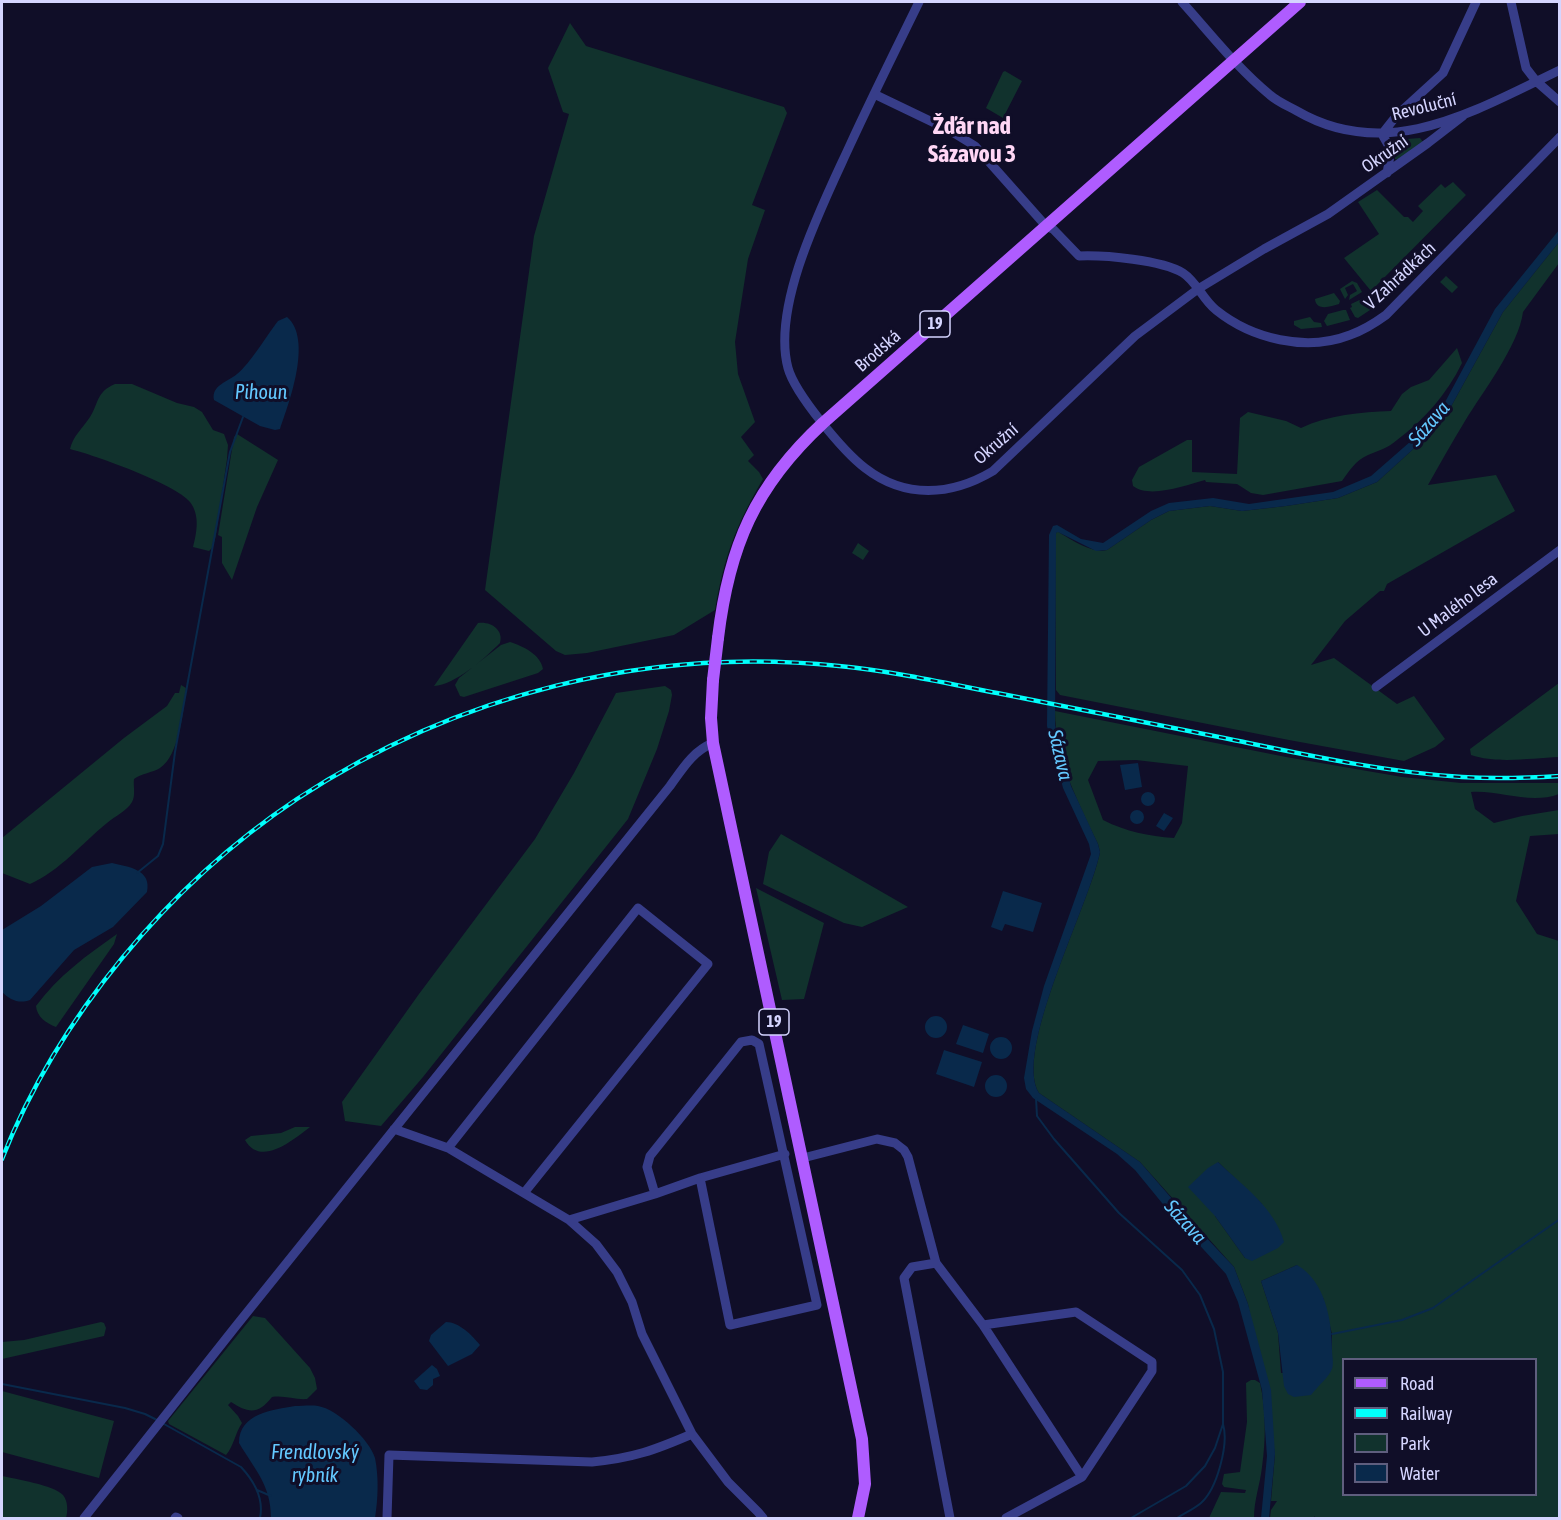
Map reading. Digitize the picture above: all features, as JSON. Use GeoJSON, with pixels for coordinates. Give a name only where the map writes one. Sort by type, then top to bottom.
{"type":"FeatureCollection","features":[{"type":"Feature","properties":{"kind":"main road","name":"Brodská"},"geometry":{"type":"LineString","coordinates":[[713,743],[711,718],[713,680],[729,574],[749,519],[778,470],[823,423],[1300,2]]}},
{"type":"Feature","properties":{"kind":"main road","name":"19"},"geometry":{"type":"LineString","coordinates":[[713,743],[862,1439],[865,1485],[858,1518]]}},
{"type":"Feature","properties":{"kind":"street","name":"Okružní"},"geometry":{"type":"LineString","coordinates":[[919,2],[874,94],[819,216],[789,300],[785,348],[788,371],[804,396],[823,423],[864,467],[890,482],[918,490],[930,491],[965,486],[993,471],[1135,336],[1198,289],[1328,214],[1463,116]]}},
{"type":"Feature","properties":{"kind":"street","name":"Revoluční"},"geometry":{"type":"LineString","coordinates":[[1182,2],[1234,60],[1271,96],[1312,120],[1351,132],[1382,134],[1416,130],[1463,116],[1560,70]]}},
{"type":"Feature","properties":{"kind":"street"},"geometry":{"type":"LineString","coordinates":[[1387,173],[1391,150],[1382,134],[1397,116],[1443,73],[1476,2]]}},
{"type":"Feature","properties":{"kind":"street"},"geometry":{"type":"LineString","coordinates":[[1511,2],[1524,64],[1536,81],[1560,102]]}},
{"type":"Feature","properties":{"kind":"street","name":"V Zahrádkách"},"geometry":{"type":"LineString","coordinates":[[874,94],[948,130],[975,147],[1046,226],[1053,229],[1079,256],[1163,264],[1184,274],[1213,308],[1229,320],[1256,333],[1286,341],[1312,342],[1348,336],[1386,315],[1560,137]]}},
{"type":"Feature","properties":{"kind":"street","name":"U Malého lesa"},"geometry":{"type":"LineString","coordinates":[[1376,687],[1560,550]]}},
{"type":"Feature","properties":{"kind":"street"},"geometry":{"type":"LineString","coordinates":[[84,1518],[204,1357],[394,1130],[690,758],[702,747],[713,743]]}},
{"type":"Feature","properties":{"kind":"street"},"geometry":{"type":"LineString","coordinates":[[448,1148],[638,908],[708,964],[524,1193]]}},
{"type":"Feature","properties":{"kind":"street"},"geometry":{"type":"LineString","coordinates":[[655,1194],[647,1167],[650,1156],[741,1042],[752,1040],[759,1044],[817,1305],[730,1325],[700,1178]]}},
{"type":"Feature","properties":{"kind":"street"},"geometry":{"type":"LineString","coordinates":[[394,1130],[448,1148],[569,1220],[596,1244],[617,1272],[632,1302],[642,1334],[692,1434],[728,1482],[763,1518]]}},
{"type":"Feature","properties":{"kind":"street"},"geometry":{"type":"LineString","coordinates":[[803,1158],[877,1139],[895,1143],[904,1150],[908,1157],[936,1263],[983,1325],[1082,1477]]}},
{"type":"Feature","properties":{"kind":"street"},"geometry":{"type":"LineString","coordinates":[[569,1220],[700,1178],[785,1154]]}},
{"type":"Feature","properties":{"kind":"street"},"geometry":{"type":"LineString","coordinates":[[936,1263],[912,1267],[904,1278],[950,1518]]}},
{"type":"Feature","properties":{"kind":"street"},"geometry":{"type":"LineString","coordinates":[[983,1325],[1076,1312],[1152,1362],[1152,1371],[1082,1477],[1006,1518]]}},
{"type":"Feature","properties":{"kind":"street"},"geometry":{"type":"LineString","coordinates":[[387,1518],[390,1455],[592,1462],[623,1459],[652,1451],[692,1434]]}},
{"type":"Feature","properties":{"kind":"green space"},"geometry":{"type":"Polygon","coordinates":[[[570,23],[586,46],[784,107],[787,113],[752,205],[765,210],[748,259],[735,342],[738,374],[755,422],[741,437],[754,455],[748,461],[763,479],[745,511],[732,542],[722,574],[715,610],[674,635],[587,653],[565,655],[556,651],[485,590],[534,236],[569,114],[563,112],[548,68],[570,23]]]}},
{"type":"Feature","properties":{"kind":"green space"},"geometry":{"type":"Polygon","coordinates":[[[1005,71],[1022,81],[1003,118],[986,108],[1005,71]]]}},
{"type":"Feature","properties":{"kind":"green space"},"geometry":{"type":"Polygon","coordinates":[[[1420,138],[1423,142],[1399,160],[1395,159],[1393,140],[1420,138]]]}},
{"type":"Feature","properties":{"kind":"green space"},"geometry":{"type":"Polygon","coordinates":[[[1453,182],[1466,195],[1371,291],[1344,258],[1379,234],[1358,202],[1377,190],[1404,217],[1408,217],[1413,222],[1423,211],[1418,206],[1441,184],[1445,188],[1453,182]]]}},
{"type":"Feature","properties":{"kind":"green space"},"geometry":{"type":"Polygon","coordinates":[[[1559,242],[1559,263],[1523,312],[1515,339],[1507,354],[1428,485],[1496,475],[1515,511],[1387,584],[1384,591],[1380,591],[1345,621],[1311,665],[1334,658],[1397,704],[1414,696],[1445,739],[1435,747],[1404,761],[1060,695],[1056,690],[1055,536],[1057,531],[1088,548],[1101,551],[1107,550],[1151,520],[1169,511],[1210,506],[1242,511],[1286,506],[1338,498],[1377,482],[1421,442],[1448,412],[1503,312],[1559,242]]]}},
{"type":"Feature","properties":{"kind":"green space"},"geometry":{"type":"Polygon","coordinates":[[[1446,276],[1458,287],[1452,293],[1440,282],[1446,276]]]}},
{"type":"Feature","properties":{"kind":"green space"},"geometry":{"type":"Polygon","coordinates":[[[1352,281],[1357,283],[1362,292],[1349,300],[1350,295],[1357,291],[1353,284],[1345,288],[1348,295],[1345,299],[1340,289],[1352,281]]]}},
{"type":"Feature","properties":{"kind":"green space"},"geometry":{"type":"Polygon","coordinates":[[[1334,293],[1340,301],[1339,304],[1321,307],[1316,303],[1315,299],[1334,293]]]}},
{"type":"Feature","properties":{"kind":"green space"},"geometry":{"type":"Polygon","coordinates":[[[1366,297],[1372,301],[1373,308],[1358,318],[1355,317],[1350,308],[1351,304],[1366,297]]]}},
{"type":"Feature","properties":{"kind":"green space"},"geometry":{"type":"Polygon","coordinates":[[[1346,310],[1350,320],[1327,326],[1324,321],[1328,314],[1346,310]]]}},
{"type":"Feature","properties":{"kind":"green space"},"geometry":{"type":"Polygon","coordinates":[[[1310,317],[1314,322],[1321,323],[1322,327],[1301,329],[1294,325],[1294,321],[1310,317]]]}},
{"type":"Feature","properties":{"kind":"green space"},"geometry":{"type":"Polygon","coordinates":[[[1457,348],[1462,363],[1434,406],[1394,443],[1360,460],[1342,481],[1263,495],[1251,493],[1237,484],[1206,482],[1205,480],[1158,491],[1140,490],[1133,486],[1132,480],[1139,467],[1187,440],[1192,440],[1192,472],[1237,474],[1240,418],[1248,412],[1286,421],[1301,428],[1345,415],[1391,411],[1402,394],[1411,387],[1429,380],[1457,348]]]}},
{"type":"Feature","properties":{"kind":"green space"},"geometry":{"type":"Polygon","coordinates":[[[115,384],[132,384],[177,403],[194,407],[202,412],[213,430],[224,434],[228,445],[227,459],[216,535],[213,547],[209,551],[193,547],[196,530],[195,512],[190,502],[182,495],[134,471],[70,449],[101,394],[115,384]]]}},
{"type":"Feature","properties":{"kind":"green space"},"geometry":{"type":"Polygon","coordinates":[[[237,434],[278,460],[257,507],[232,580],[222,563],[222,537],[218,535],[234,437],[237,434]]]}},
{"type":"Feature","properties":{"kind":"green space"},"geometry":{"type":"Polygon","coordinates":[[[858,543],[869,551],[863,560],[852,553],[858,543]]]}},
{"type":"Feature","properties":{"kind":"green space"},"geometry":{"type":"Polygon","coordinates":[[[478,623],[487,623],[495,627],[500,634],[500,643],[460,676],[434,686],[478,623]]]}},
{"type":"Feature","properties":{"kind":"green space"},"geometry":{"type":"Polygon","coordinates":[[[510,642],[535,655],[543,669],[538,673],[464,697],[460,696],[455,685],[459,678],[501,645],[510,642]]]}},
{"type":"Feature","properties":{"kind":"green space"},"geometry":{"type":"Polygon","coordinates":[[[1559,683],[1559,757],[1503,760],[1471,755],[1470,749],[1559,683]]]}},
{"type":"Feature","properties":{"kind":"green space"},"geometry":{"type":"Polygon","coordinates":[[[181,685],[186,688],[184,708],[172,753],[160,768],[134,779],[134,793],[130,805],[51,872],[30,884],[2,873],[2,838],[124,738],[167,706],[175,693],[179,693],[181,685]]]}},
{"type":"Feature","properties":{"kind":"green space"},"geometry":{"type":"Polygon","coordinates":[[[665,686],[671,690],[672,695],[669,711],[657,749],[628,819],[423,1077],[381,1126],[345,1121],[342,1102],[419,994],[535,839],[574,773],[616,693],[665,686]]]}},
{"type":"Feature","properties":{"kind":"green space"},"geometry":{"type":"Polygon","coordinates":[[[1055,711],[1286,757],[1402,777],[1461,783],[1559,783],[1559,794],[1548,797],[1526,798],[1471,792],[1475,809],[1494,823],[1559,810],[1559,834],[1530,836],[1516,901],[1537,934],[1559,941],[1559,1518],[1316,1518],[1314,1516],[1314,1518],[1270,1518],[1271,1510],[1277,1501],[1271,1501],[1275,1454],[1248,1304],[1234,1267],[1140,1162],[1039,1093],[1034,1072],[1036,1045],[1044,1012],[1100,852],[1069,779],[1059,746],[1055,711]],[[1136,760],[1098,761],[1088,780],[1103,820],[1138,833],[1174,838],[1182,823],[1188,766],[1136,760]],[[1218,1162],[1215,1216],[1245,1258],[1262,1204],[1218,1162]],[[1297,1265],[1261,1281],[1278,1333],[1281,1373],[1332,1368],[1332,1334],[1323,1298],[1297,1265]]]}},
{"type":"Feature","properties":{"kind":"green space"},"geometry":{"type":"Polygon","coordinates":[[[781,834],[908,907],[862,927],[844,923],[763,884],[769,852],[781,834]]]}},
{"type":"Feature","properties":{"kind":"green space"},"geometry":{"type":"Polygon","coordinates":[[[756,888],[824,923],[804,999],[782,1000],[756,888]]]}},
{"type":"Feature","properties":{"kind":"green space"},"geometry":{"type":"Polygon","coordinates":[[[117,934],[114,944],[56,1027],[49,1024],[38,1013],[36,1006],[74,967],[117,934]]]}},
{"type":"Feature","properties":{"kind":"green space"},"geometry":{"type":"Polygon","coordinates":[[[295,1127],[310,1127],[287,1144],[268,1151],[252,1148],[245,1140],[251,1136],[281,1133],[295,1127]]]}},
{"type":"Feature","properties":{"kind":"green space"},"geometry":{"type":"Polygon","coordinates":[[[253,1316],[265,1318],[310,1368],[317,1389],[307,1399],[272,1397],[262,1407],[253,1410],[231,1402],[228,1405],[242,1423],[226,1455],[169,1424],[168,1421],[253,1316]]]}},
{"type":"Feature","properties":{"kind":"green space"},"geometry":{"type":"Polygon","coordinates":[[[101,1322],[106,1328],[104,1336],[2,1359],[2,1342],[24,1340],[101,1322]]]}},
{"type":"Feature","properties":{"kind":"green space"},"geometry":{"type":"Polygon","coordinates":[[[1251,1380],[1260,1383],[1265,1425],[1254,1518],[1209,1518],[1221,1492],[1245,1493],[1246,1490],[1224,1487],[1222,1484],[1224,1474],[1240,1472],[1247,1422],[1246,1383],[1251,1380]]]}},
{"type":"Feature","properties":{"kind":"green space"},"geometry":{"type":"Polygon","coordinates":[[[2,1391],[114,1421],[99,1478],[2,1452],[2,1391]]]}},
{"type":"Feature","properties":{"kind":"green space"},"geometry":{"type":"Polygon","coordinates":[[[2,1476],[43,1485],[58,1491],[66,1500],[66,1518],[2,1518],[2,1476]]]}},
{"type":"Feature","properties":{"kind":"water","name":"Sázava"},"geometry":{"type":"Polygon","coordinates":[[[1559,230],[1559,242],[1503,312],[1448,412],[1421,442],[1377,482],[1338,498],[1286,506],[1242,511],[1210,506],[1169,511],[1151,520],[1107,550],[1096,551],[1056,533],[1055,725],[1071,786],[1100,852],[1044,1012],[1036,1045],[1034,1073],[1039,1093],[1140,1162],[1234,1267],[1248,1304],[1271,1390],[1275,1454],[1269,1518],[1261,1518],[1267,1456],[1262,1390],[1238,1302],[1226,1274],[1171,1214],[1135,1170],[1117,1154],[1033,1098],[1026,1089],[1024,1078],[1032,1031],[1044,986],[1091,854],[1089,844],[1063,788],[1047,726],[1049,535],[1053,526],[1057,525],[1081,539],[1103,543],[1151,511],[1169,503],[1213,498],[1249,504],[1333,492],[1371,476],[1411,441],[1444,404],[1495,309],[1559,230]]]}},
{"type":"Feature","properties":{"kind":"water","name":"Pihoun"},"geometry":{"type":"Polygon","coordinates":[[[287,317],[295,327],[299,355],[289,404],[280,429],[275,430],[260,426],[214,400],[214,395],[221,384],[237,374],[247,363],[278,321],[287,317]]]}},
{"type":"Feature","properties":{"kind":"water"},"geometry":{"type":"Polygon","coordinates":[[[1138,763],[1142,787],[1125,790],[1120,765],[1138,763]]]}},
{"type":"Feature","properties":{"kind":"water"},"geometry":{"type":"Polygon","coordinates":[[[1148,792],[1153,794],[1155,799],[1153,804],[1148,806],[1143,804],[1141,799],[1143,794],[1148,792]]]}},
{"type":"Feature","properties":{"kind":"water"},"geometry":{"type":"Polygon","coordinates":[[[1137,810],[1142,812],[1144,817],[1142,822],[1137,824],[1132,822],[1130,817],[1132,812],[1137,810]]]}},
{"type":"Feature","properties":{"kind":"water"},"geometry":{"type":"Polygon","coordinates":[[[1164,813],[1173,818],[1164,831],[1156,826],[1164,813]]]}},
{"type":"Feature","properties":{"kind":"water"},"geometry":{"type":"Polygon","coordinates":[[[112,863],[137,870],[142,874],[148,884],[147,892],[113,927],[74,950],[30,1000],[18,1001],[5,995],[2,992],[2,930],[41,906],[92,867],[112,863]]]}},
{"type":"Feature","properties":{"kind":"water"},"geometry":{"type":"Polygon","coordinates":[[[1003,891],[1042,903],[1033,932],[1005,924],[1002,931],[991,927],[1003,891]]]}},
{"type":"Feature","properties":{"kind":"water"},"geometry":{"type":"Polygon","coordinates":[[[936,1016],[944,1019],[947,1027],[944,1035],[936,1038],[928,1035],[925,1027],[928,1019],[936,1016]]]}},
{"type":"Feature","properties":{"kind":"water"},"geometry":{"type":"Polygon","coordinates":[[[963,1025],[989,1034],[983,1053],[956,1044],[963,1025]]]}},
{"type":"Feature","properties":{"kind":"water"},"geometry":{"type":"Polygon","coordinates":[[[1001,1037],[1009,1040],[1012,1048],[1009,1056],[1001,1059],[993,1056],[990,1048],[993,1040],[1001,1037]]]}},
{"type":"Feature","properties":{"kind":"water"},"geometry":{"type":"Polygon","coordinates":[[[944,1050],[982,1062],[974,1087],[936,1074],[944,1050]]]}},
{"type":"Feature","properties":{"kind":"water"},"geometry":{"type":"Polygon","coordinates":[[[996,1075],[1004,1078],[1007,1086],[1004,1094],[996,1097],[988,1094],[985,1086],[988,1078],[996,1075]]]}},
{"type":"Feature","properties":{"kind":"water"},"geometry":{"type":"Polygon","coordinates":[[[1218,1162],[1257,1198],[1273,1218],[1284,1242],[1278,1248],[1252,1261],[1245,1258],[1215,1216],[1188,1187],[1218,1162]]]}},
{"type":"Feature","properties":{"kind":"water"},"geometry":{"type":"Polygon","coordinates":[[[1297,1265],[1314,1281],[1325,1302],[1330,1326],[1333,1365],[1328,1375],[1311,1395],[1294,1397],[1288,1394],[1284,1386],[1278,1333],[1261,1281],[1297,1265]]]}},
{"type":"Feature","properties":{"kind":"water"},"geometry":{"type":"Polygon","coordinates":[[[446,1322],[469,1333],[480,1345],[472,1354],[448,1366],[429,1341],[431,1335],[446,1322]]]}},
{"type":"Feature","properties":{"kind":"water"},"geometry":{"type":"Polygon","coordinates":[[[432,1365],[440,1376],[433,1379],[433,1385],[427,1390],[420,1389],[414,1381],[432,1365]]]}},
{"type":"Feature","properties":{"kind":"water","name":"Frendlovský rybník"},"geometry":{"type":"Polygon","coordinates":[[[295,1406],[326,1408],[352,1426],[367,1443],[375,1458],[376,1466],[378,1488],[375,1518],[271,1518],[265,1487],[239,1443],[241,1433],[251,1419],[259,1415],[295,1406]]]}},
{"type":"Feature","properties":{"kind":"waterway"},"geometry":{"type":"LineString","coordinates":[[137,873],[158,856],[163,844],[175,752],[230,452],[243,417]]}},
{"type":"Feature","properties":{"kind":"waterway"},"geometry":{"type":"LineString","coordinates":[[1036,1098],[1037,1116],[1054,1139],[1119,1213],[1182,1270],[1200,1295],[1214,1329],[1223,1372],[1223,1424],[1215,1448],[1205,1466],[1186,1486],[1131,1518]]}},
{"type":"Feature","properties":{"kind":"waterway"},"geometry":{"type":"LineString","coordinates":[[1332,1334],[1402,1320],[1433,1308],[1560,1219]]}},
{"type":"Feature","properties":{"kind":"waterway"},"geometry":{"type":"LineString","coordinates":[[2,1384],[125,1408],[159,1421]]}},
{"type":"Feature","properties":{"kind":"waterway"},"geometry":{"type":"LineString","coordinates":[[164,1424],[241,1467],[257,1491],[261,1504],[260,1518]]}},
{"type":"Feature","properties":{"kind":"waterway"},"geometry":{"type":"LineString","coordinates":[[1177,1518],[1201,1503],[1212,1488],[1223,1454],[1223,1424]]}},
{"type":"Feature","properties":{"kind":"waterway"},"geometry":{"type":"LineString","coordinates":[[257,1490],[271,1496]]}},
{"type":"Feature","properties":{"kind":"railway"},"geometry":{"type":"LineString","coordinates":[[2,1159],[26,1106],[54,1055],[86,1005],[122,958],[162,913],[205,871],[250,833],[297,799],[358,762],[422,731],[488,706],[556,686],[626,672],[696,664],[767,662],[839,666],[918,678],[1372,767],[1474,778],[1560,776]]}},
{"type":"Feature","properties":{"kind":"district","name":"Žďár nad Sázavou 3"},"geometry":{"type":"Point","coordinates":[972,140]}}]}
